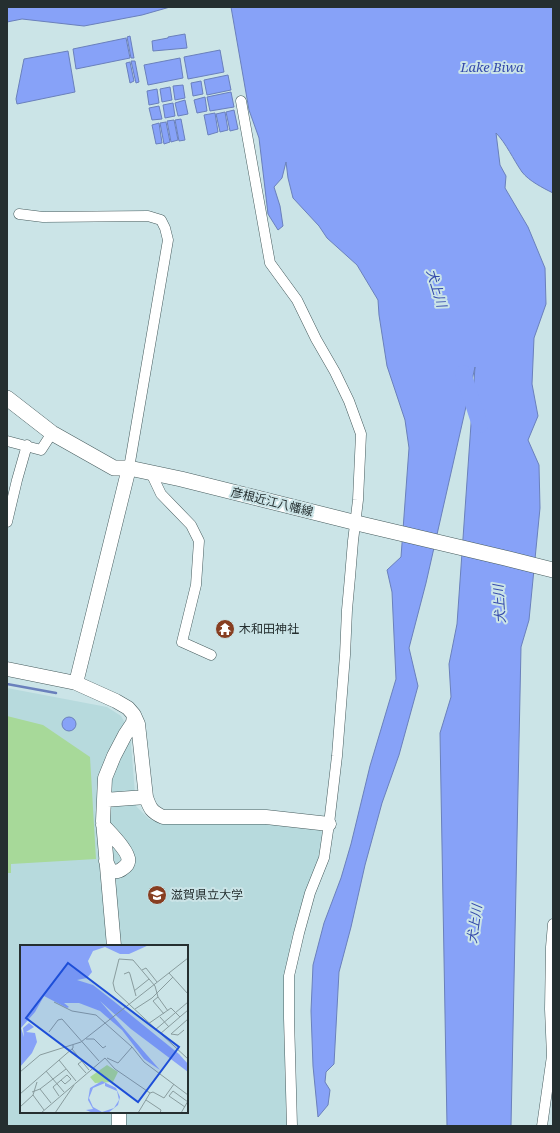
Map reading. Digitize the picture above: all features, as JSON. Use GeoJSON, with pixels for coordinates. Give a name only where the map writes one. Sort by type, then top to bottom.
{"type":"FeatureCollection","features":[{"type":"Feature","properties":{"kind":"main road","name":"彦根近江八幡線"},"geometry":{"type":"LineString","coordinates":[[7,398],[52,432],[114,468],[129,468],[181,479],[553,570]]}},
{"type":"Feature","properties":{"kind":"street"},"geometry":{"type":"LineString","coordinates":[[241,101],[270,263],[297,300],[316,339],[335,372],[349,401],[360,434],[358,523],[347,610],[337,756],[329,824],[324,858],[310,893],[289,976],[292,1126]]}},
{"type":"Feature","properties":{"kind":"street"},"geometry":{"type":"LineString","coordinates":[[19,214],[43,217],[148,216],[161,220],[168,240],[129,468],[76,683]]}},
{"type":"Feature","properties":{"kind":"street"},"geometry":{"type":"LineString","coordinates":[[7,441],[41,450],[52,432]]}},
{"type":"Feature","properties":{"kind":"street"},"geometry":{"type":"LineString","coordinates":[[7,522],[27,446]]}},
{"type":"Feature","properties":{"kind":"street"},"geometry":{"type":"LineString","coordinates":[[151,473],[161,494],[191,525],[199,541],[196,585],[182,642],[211,656]]}},
{"type":"Feature","properties":{"kind":"street"},"geometry":{"type":"LineString","coordinates":[[7,669],[76,683],[128,708],[134,715],[138,724],[146,797],[150,808],[155,813],[163,817],[266,817],[329,824]]}},
{"type":"Feature","properties":{"kind":"street"},"geometry":{"type":"LineString","coordinates":[[114,945],[103,825],[105,778],[114,756],[133,723],[134,715]]}},
{"type":"Feature","properties":{"kind":"street"},"geometry":{"type":"LineString","coordinates":[[104,800],[146,797]]}},
{"type":"Feature","properties":{"kind":"street"},"geometry":{"type":"LineString","coordinates":[[103,825],[123,847],[128,857],[128,862],[126,865],[119,871],[115,872],[110,870],[106,861]]}},
{"type":"Feature","properties":{"kind":"street"},"geometry":{"type":"LineString","coordinates":[[542,1126],[552,1056],[550,1010],[553,924]]}},
{"type":"Feature","properties":{"kind":"street"},"geometry":{"type":"LineString","coordinates":[[119,1113],[119,1126]]}},
{"type":"Feature","properties":{"kind":"shaded area","name":"滋賀県立大学"},"geometry":{"type":"Polygon","coordinates":[[[7,688],[107,707],[121,716],[130,732],[136,806],[149,819],[161,822],[280,823],[320,829],[324,836],[321,853],[292,937],[284,983],[288,1126],[7,1126],[7,688]]]}},
{"type":"Feature","properties":{"kind":"green space"},"geometry":{"type":"Polygon","coordinates":[[[7,716],[43,725],[90,757],[96,859],[11,864],[11,873],[7,873],[7,716]]]}},
{"type":"Feature","properties":{"kind":"water"},"geometry":{"type":"Polygon","coordinates":[[[7,7],[170,7],[142,15],[84,26],[22,19],[7,22],[7,7]]]}},
{"type":"Feature","properties":{"kind":"water","name":"Lake Biwa"},"geometry":{"type":"Polygon","coordinates":[[[231,7],[553,7],[553,193],[536,184],[522,172],[503,141],[496,133],[500,165],[506,176],[505,188],[528,227],[545,268],[546,304],[534,338],[532,384],[538,416],[528,440],[539,465],[540,508],[529,620],[521,647],[511,1126],[447,1126],[440,733],[451,697],[449,664],[457,624],[475,367],[426,583],[409,648],[418,686],[399,755],[382,803],[339,972],[334,1064],[326,1072],[325,1082],[330,1090],[328,1105],[318,1117],[313,1066],[311,1011],[313,965],[324,923],[341,878],[351,844],[370,766],[396,679],[392,592],[387,570],[401,557],[409,448],[405,420],[387,366],[378,300],[357,265],[327,238],[319,226],[293,198],[286,162],[282,178],[274,187],[280,206],[283,226],[278,230],[268,214],[259,138],[249,110],[231,7]]]}},
{"type":"Feature","properties":{"kind":"water"},"geometry":{"type":"Polygon","coordinates":[[[185,34],[187,48],[153,51],[152,41],[185,34]]]}},
{"type":"Feature","properties":{"kind":"water"},"geometry":{"type":"Polygon","coordinates":[[[130,36],[134,58],[131,58],[127,37],[130,36]]]}},
{"type":"Feature","properties":{"kind":"water"},"geometry":{"type":"Polygon","coordinates":[[[126,38],[130,58],[76,69],[73,49],[126,38]]]}},
{"type":"Feature","properties":{"kind":"water"},"geometry":{"type":"Polygon","coordinates":[[[220,50],[224,72],[188,79],[184,57],[220,50]]]}},
{"type":"Feature","properties":{"kind":"water"},"geometry":{"type":"Polygon","coordinates":[[[68,51],[75,92],[17,104],[16,99],[24,59],[68,51]]]}},
{"type":"Feature","properties":{"kind":"water"},"geometry":{"type":"Polygon","coordinates":[[[180,58],[183,78],[148,85],[144,65],[180,58]]]}},
{"type":"Feature","properties":{"kind":"water"},"geometry":{"type":"Polygon","coordinates":[[[131,61],[135,61],[139,82],[136,83],[131,61]]]}},
{"type":"Feature","properties":{"kind":"water"},"geometry":{"type":"Polygon","coordinates":[[[130,62],[134,81],[130,83],[126,63],[130,62]]]}},
{"type":"Feature","properties":{"kind":"water"},"geometry":{"type":"Polygon","coordinates":[[[228,75],[231,90],[207,95],[204,80],[228,75]]]}},
{"type":"Feature","properties":{"kind":"water"},"geometry":{"type":"Polygon","coordinates":[[[201,81],[203,94],[193,96],[191,83],[201,81]]]}},
{"type":"Feature","properties":{"kind":"water"},"geometry":{"type":"Polygon","coordinates":[[[183,85],[185,98],[175,100],[173,86],[183,85]]]}},
{"type":"Feature","properties":{"kind":"water"},"geometry":{"type":"Polygon","coordinates":[[[170,87],[172,100],[162,102],[160,89],[170,87]]]}},
{"type":"Feature","properties":{"kind":"water"},"geometry":{"type":"Polygon","coordinates":[[[157,89],[159,103],[149,105],[147,91],[157,89]]]}},
{"type":"Feature","properties":{"kind":"water"},"geometry":{"type":"Polygon","coordinates":[[[231,92],[234,107],[210,111],[207,97],[231,92]]]}},
{"type":"Feature","properties":{"kind":"water"},"geometry":{"type":"Polygon","coordinates":[[[205,97],[207,111],[197,113],[194,100],[205,97]]]}},
{"type":"Feature","properties":{"kind":"water"},"geometry":{"type":"Polygon","coordinates":[[[185,100],[188,114],[178,116],[175,103],[185,100]]]}},
{"type":"Feature","properties":{"kind":"water"},"geometry":{"type":"Polygon","coordinates":[[[173,103],[175,116],[165,118],[163,105],[173,103]]]}},
{"type":"Feature","properties":{"kind":"water"},"geometry":{"type":"Polygon","coordinates":[[[159,106],[162,119],[152,120],[149,108],[159,106]]]}},
{"type":"Feature","properties":{"kind":"water"},"geometry":{"type":"Polygon","coordinates":[[[234,110],[238,129],[230,131],[226,112],[234,110]]]}},
{"type":"Feature","properties":{"kind":"water"},"geometry":{"type":"Polygon","coordinates":[[[225,112],[228,130],[220,132],[216,114],[225,112]]]}},
{"type":"Feature","properties":{"kind":"water"},"geometry":{"type":"Polygon","coordinates":[[[215,113],[218,132],[208,135],[204,115],[215,113]]]}},
{"type":"Feature","properties":{"kind":"water"},"geometry":{"type":"Polygon","coordinates":[[[181,119],[185,140],[179,141],[175,120],[181,119]]]}},
{"type":"Feature","properties":{"kind":"water"},"geometry":{"type":"Polygon","coordinates":[[[174,120],[178,140],[171,142],[167,121],[174,120]]]}},
{"type":"Feature","properties":{"kind":"water"},"geometry":{"type":"Polygon","coordinates":[[[166,122],[170,142],[164,144],[160,123],[166,122]]]}},
{"type":"Feature","properties":{"kind":"water"},"geometry":{"type":"Polygon","coordinates":[[[159,123],[162,143],[156,144],[152,125],[159,123]]]}},
{"type":"Feature","properties":{"kind":"water"},"geometry":{"type":"Polygon","coordinates":[[[66,717],[72,717],[76,721],[76,727],[72,731],[66,731],[62,727],[62,721],[66,717]]]}},
{"type":"Feature","properties":{"kind":"waterway","name":"犬上川"},"geometry":{"type":"LineString","coordinates":[[463,373],[480,425]]}},
{"type":"Feature","properties":{"kind":"waterway"},"geometry":{"type":"LineString","coordinates":[[7,684],[56,693]]}},
{"type":"Feature","properties":{"kind":"place","name":"木和田神社"},"geometry":{"type":"Point","coordinates":[225,629]}},
{"type":"Feature","properties":{"kind":"place","name":"滋賀県立大学"},"geometry":{"type":"Point","coordinates":[157,895]}}]}
